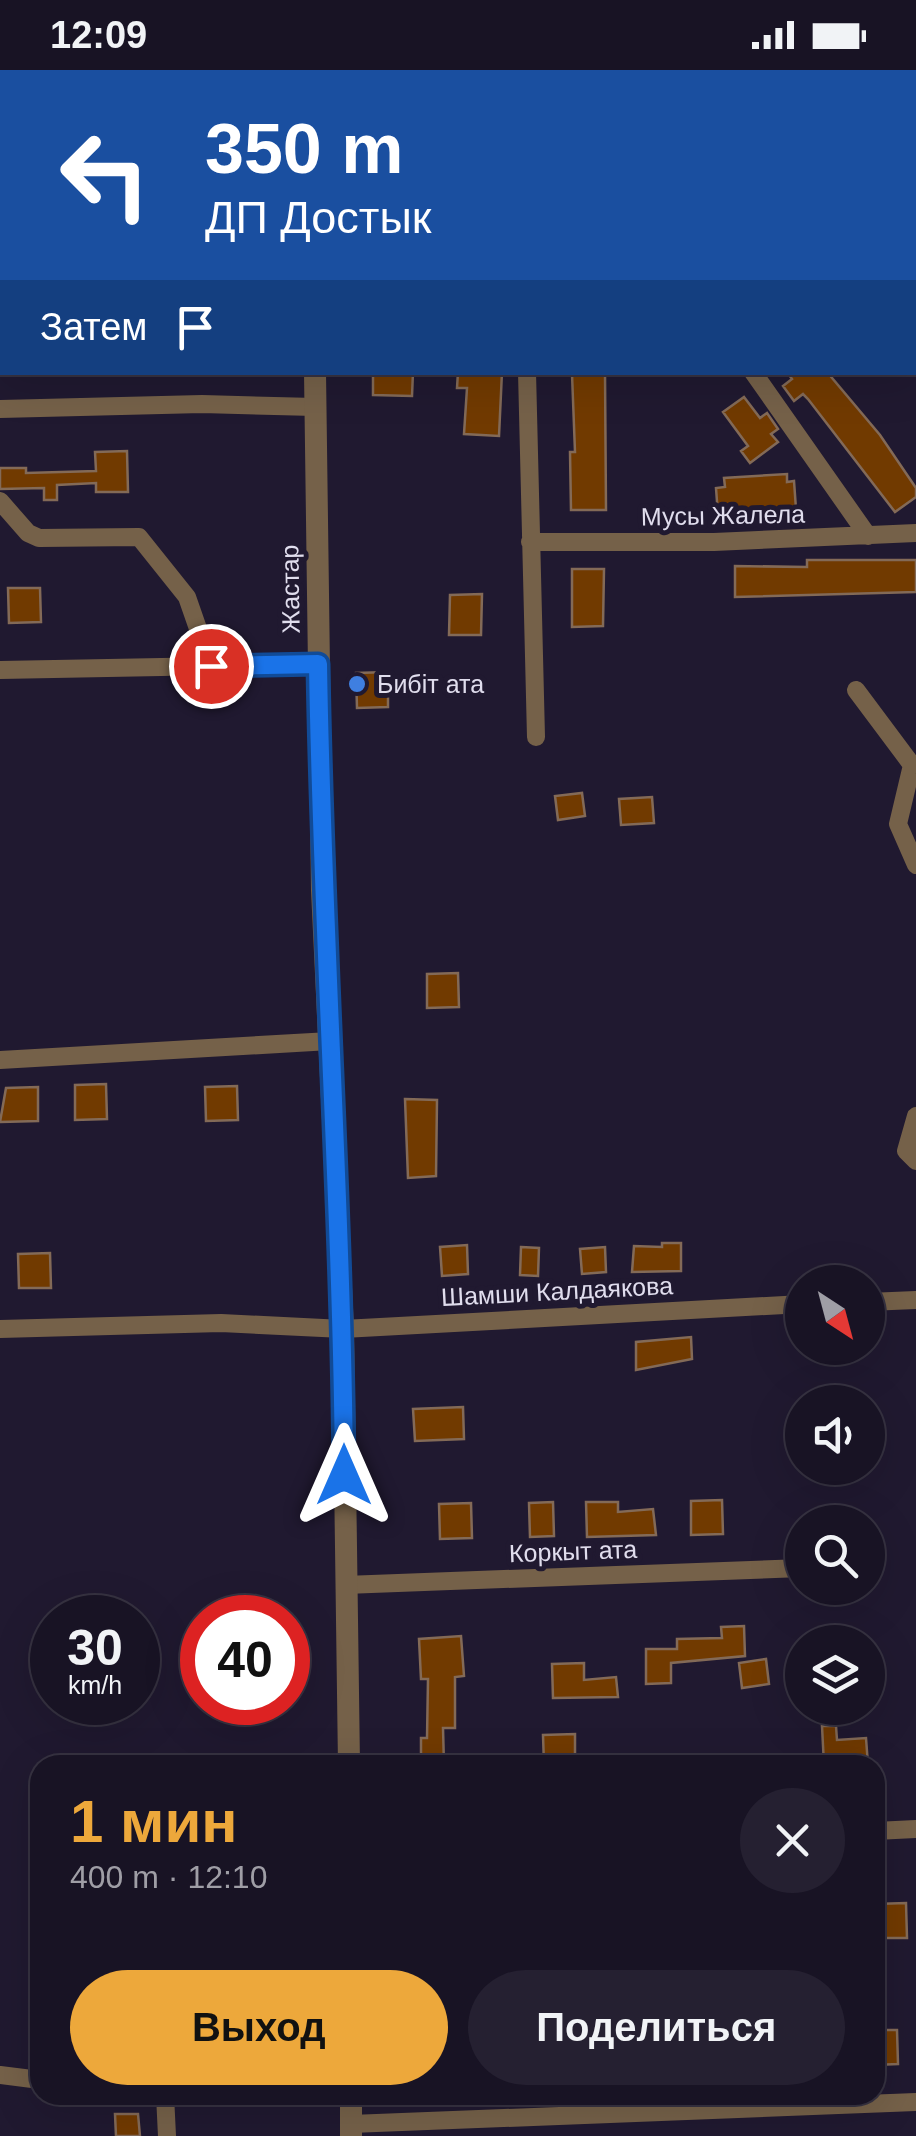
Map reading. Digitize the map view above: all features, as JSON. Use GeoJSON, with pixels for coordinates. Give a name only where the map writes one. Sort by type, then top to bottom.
{"type":"FeatureCollection","features":[{"type":"Feature","properties":{"kind":"street","name":"Жастар"},"geometry":{"type":"LineString","coordinates":[[315,375],[318,664],[343,1329],[349,1755]]}},
{"type":"Feature","properties":{"kind":"street"},"geometry":{"type":"LineString","coordinates":[[527,375],[536,737]]}},
{"type":"Feature","properties":{"kind":"street"},"geometry":{"type":"LineString","coordinates":[[755,375],[868,536]]}},
{"type":"Feature","properties":{"kind":"street"},"geometry":{"type":"LineString","coordinates":[[0,410],[202,404],[316,407]]}},
{"type":"Feature","properties":{"kind":"street"},"geometry":{"type":"LineString","coordinates":[[0,501],[28,533],[39,538],[139,537],[187,596],[211,666]]}},
{"type":"Feature","properties":{"kind":"street","name":"Мусы Жалела"},"geometry":{"type":"LineString","coordinates":[[530,542],[916,532]]}},
{"type":"Feature","properties":{"kind":"street"},"geometry":{"type":"LineString","coordinates":[[0,670],[318,664]]}},
{"type":"Feature","properties":{"kind":"street"},"geometry":{"type":"LineString","coordinates":[[856,690],[914,764],[898,824],[916,865]]}},
{"type":"Feature","properties":{"kind":"street"},"geometry":{"type":"LineString","coordinates":[[0,1060],[330,1042]]}},
{"type":"Feature","properties":{"kind":"street"},"geometry":{"type":"LineString","coordinates":[[916,1116],[906,1151],[916,1161]]}},
{"type":"Feature","properties":{"kind":"street"},"geometry":{"type":"LineString","coordinates":[[885,1301],[916,1300]]}},
{"type":"Feature","properties":{"kind":"street","name":"Шамши Калдаякова"},"geometry":{"type":"LineString","coordinates":[[0,1329],[220,1323],[343,1329],[785,1305]]}},
{"type":"Feature","properties":{"kind":"street","name":"Коркыт ата"},"geometry":{"type":"LineString","coordinates":[[344,1585],[785,1569]]}},
{"type":"Feature","properties":{"kind":"street"},"geometry":{"type":"LineString","coordinates":[[885,1831],[916,1829]]}},
{"type":"Feature","properties":{"kind":"street"},"geometry":{"type":"LineString","coordinates":[[0,2075],[30,2079]]}},
{"type":"Feature","properties":{"kind":"street"},"geometry":{"type":"LineString","coordinates":[[885,2104],[916,2102]]}},
{"type":"Feature","properties":{"kind":"street"},"geometry":{"type":"LineString","coordinates":[[165,2105],[167,2136]]}},
{"type":"Feature","properties":{"kind":"street"},"geometry":{"type":"LineString","coordinates":[[351,2130],[855,2105]]}},
{"type":"Feature","properties":{"kind":"building"},"geometry":{"type":"Polygon","coordinates":[[[373,375],[413,375],[412,396],[373,395],[373,375]]]}},
{"type":"Feature","properties":{"kind":"building"},"geometry":{"type":"Polygon","coordinates":[[[458,375],[502,375],[499,436],[464,434],[467,388],[457,388],[458,375]]]}},
{"type":"Feature","properties":{"kind":"building"},"geometry":{"type":"Polygon","coordinates":[[[572,375],[605,375],[606,510],[571,510],[570,452],[575,452],[572,375]]]}},
{"type":"Feature","properties":{"kind":"building"},"geometry":{"type":"Polygon","coordinates":[[[789,375],[830,375],[880,435],[916,488],[916,497],[895,512],[808,399],[803,394],[794,401],[783,386],[792,379],[789,375]]]}},
{"type":"Feature","properties":{"kind":"building"},"geometry":{"type":"Polygon","coordinates":[[[744,397],[760,418],[767,413],[778,429],[771,434],[778,442],[750,463],[741,451],[748,446],[723,412],[744,397]]]}},
{"type":"Feature","properties":{"kind":"building"},"geometry":{"type":"Polygon","coordinates":[[[127,451],[128,492],[96,492],[96,483],[57,485],[57,500],[44,500],[44,488],[0,489],[0,468],[26,468],[26,473],[96,471],[95,452],[127,451]]]}},
{"type":"Feature","properties":{"kind":"building"},"geometry":{"type":"Polygon","coordinates":[[[787,474],[787,482],[794,481],[796,509],[718,515],[716,488],[725,487],[724,478],[787,474]]]}},
{"type":"Feature","properties":{"kind":"building"},"geometry":{"type":"Polygon","coordinates":[[[807,560],[916,560],[916,592],[735,597],[735,566],[807,567],[807,560]]]}},
{"type":"Feature","properties":{"kind":"building"},"geometry":{"type":"Polygon","coordinates":[[[572,569],[604,569],[603,626],[572,627],[572,569]]]}},
{"type":"Feature","properties":{"kind":"building"},"geometry":{"type":"Polygon","coordinates":[[[8,588],[40,588],[41,622],[9,623],[8,588]]]}},
{"type":"Feature","properties":{"kind":"building"},"geometry":{"type":"Polygon","coordinates":[[[482,594],[481,635],[449,635],[450,595],[482,594]]]}},
{"type":"Feature","properties":{"kind":"building"},"geometry":{"type":"Polygon","coordinates":[[[388,672],[388,707],[357,708],[356,673],[388,672]]]}},
{"type":"Feature","properties":{"kind":"building"},"geometry":{"type":"Polygon","coordinates":[[[582,793],[585,816],[558,820],[555,796],[582,793]]]}},
{"type":"Feature","properties":{"kind":"building"},"geometry":{"type":"Polygon","coordinates":[[[652,797],[654,823],[621,825],[619,799],[652,797]]]}},
{"type":"Feature","properties":{"kind":"building"},"geometry":{"type":"Polygon","coordinates":[[[458,973],[459,1007],[427,1008],[427,974],[458,973]]]}},
{"type":"Feature","properties":{"kind":"building"},"geometry":{"type":"Polygon","coordinates":[[[106,1084],[107,1119],[75,1120],[75,1085],[106,1084]]]}},
{"type":"Feature","properties":{"kind":"building"},"geometry":{"type":"Polygon","coordinates":[[[237,1086],[238,1120],[206,1121],[205,1087],[237,1086]]]}},
{"type":"Feature","properties":{"kind":"building"},"geometry":{"type":"Polygon","coordinates":[[[38,1087],[38,1121],[0,1122],[6,1088],[38,1087]]]}},
{"type":"Feature","properties":{"kind":"building"},"geometry":{"type":"Polygon","coordinates":[[[405,1099],[437,1100],[436,1176],[408,1178],[405,1099]]]}},
{"type":"Feature","properties":{"kind":"building"},"geometry":{"type":"Polygon","coordinates":[[[662,1243],[681,1243],[681,1271],[632,1272],[634,1246],[662,1247],[662,1243]]]}},
{"type":"Feature","properties":{"kind":"building"},"geometry":{"type":"Polygon","coordinates":[[[467,1245],[468,1274],[442,1276],[440,1247],[467,1245]]]}},
{"type":"Feature","properties":{"kind":"building"},"geometry":{"type":"Polygon","coordinates":[[[521,1247],[539,1248],[538,1276],[520,1275],[521,1247]]]}},
{"type":"Feature","properties":{"kind":"building"},"geometry":{"type":"Polygon","coordinates":[[[605,1247],[606,1272],[582,1274],[580,1249],[605,1247]]]}},
{"type":"Feature","properties":{"kind":"building"},"geometry":{"type":"Polygon","coordinates":[[[50,1253],[51,1288],[19,1288],[18,1254],[50,1253]]]}},
{"type":"Feature","properties":{"kind":"building"},"geometry":{"type":"Polygon","coordinates":[[[691,1337],[692,1359],[636,1370],[636,1342],[691,1337]]]}},
{"type":"Feature","properties":{"kind":"building"},"geometry":{"type":"Polygon","coordinates":[[[463,1407],[464,1439],[415,1441],[413,1409],[463,1407]]]}},
{"type":"Feature","properties":{"kind":"building"},"geometry":{"type":"Polygon","coordinates":[[[722,1500],[723,1534],[691,1535],[691,1501],[722,1500]]]}},
{"type":"Feature","properties":{"kind":"building"},"geometry":{"type":"Polygon","coordinates":[[[553,1502],[554,1536],[530,1537],[529,1503],[553,1502]]]}},
{"type":"Feature","properties":{"kind":"building"},"geometry":{"type":"Polygon","coordinates":[[[586,1502],[618,1502],[618,1512],[653,1509],[656,1535],[587,1537],[586,1502]]]}},
{"type":"Feature","properties":{"kind":"building"},"geometry":{"type":"Polygon","coordinates":[[[471,1503],[472,1538],[440,1539],[439,1504],[471,1503]]]}},
{"type":"Feature","properties":{"kind":"building"},"geometry":{"type":"Polygon","coordinates":[[[744,1626],[745,1656],[671,1663],[671,1683],[646,1684],[646,1649],[677,1649],[677,1639],[722,1638],[721,1627],[744,1626]]]}},
{"type":"Feature","properties":{"kind":"building"},"geometry":{"type":"Polygon","coordinates":[[[461,1636],[464,1676],[455,1677],[455,1728],[443,1728],[444,1755],[421,1755],[421,1738],[427,1738],[428,1679],[421,1679],[419,1639],[461,1636]]]}},
{"type":"Feature","properties":{"kind":"building"},"geometry":{"type":"Polygon","coordinates":[[[766,1659],[769,1684],[742,1688],[739,1663],[766,1659]]]}},
{"type":"Feature","properties":{"kind":"building"},"geometry":{"type":"Polygon","coordinates":[[[584,1663],[584,1680],[616,1677],[618,1697],[553,1698],[552,1664],[584,1663]]]}},
{"type":"Feature","properties":{"kind":"building"},"geometry":{"type":"Polygon","coordinates":[[[822,1726],[836,1726],[837,1740],[866,1738],[867,1755],[823,1755],[822,1726]]]}},
{"type":"Feature","properties":{"kind":"building"},"geometry":{"type":"Polygon","coordinates":[[[575,1734],[575,1755],[544,1755],[543,1735],[575,1734]]]}},
{"type":"Feature","properties":{"kind":"building"},"geometry":{"type":"Polygon","coordinates":[[[906,1903],[907,1938],[885,1938],[885,1904],[906,1903]]]}},
{"type":"Feature","properties":{"kind":"building"},"geometry":{"type":"Polygon","coordinates":[[[885,2030],[897,2030],[898,2064],[885,2065],[885,2030]]]}},
{"type":"Feature","properties":{"kind":"building"},"geometry":{"type":"Polygon","coordinates":[[[115,2114],[138,2114],[140,2136],[116,2136],[115,2114]]]}},
{"type":"Feature","properties":{"kind":"place","name":"Бибіт ата"},"geometry":{"type":"Point","coordinates":[357,684]}},
{"type":"Feature","properties":{"kind":"route"},"geometry":{"type":"LineString","coordinates":[[211,666],[272,668],[318,664],[322,890],[343,1329],[344,1475]]}}]}
